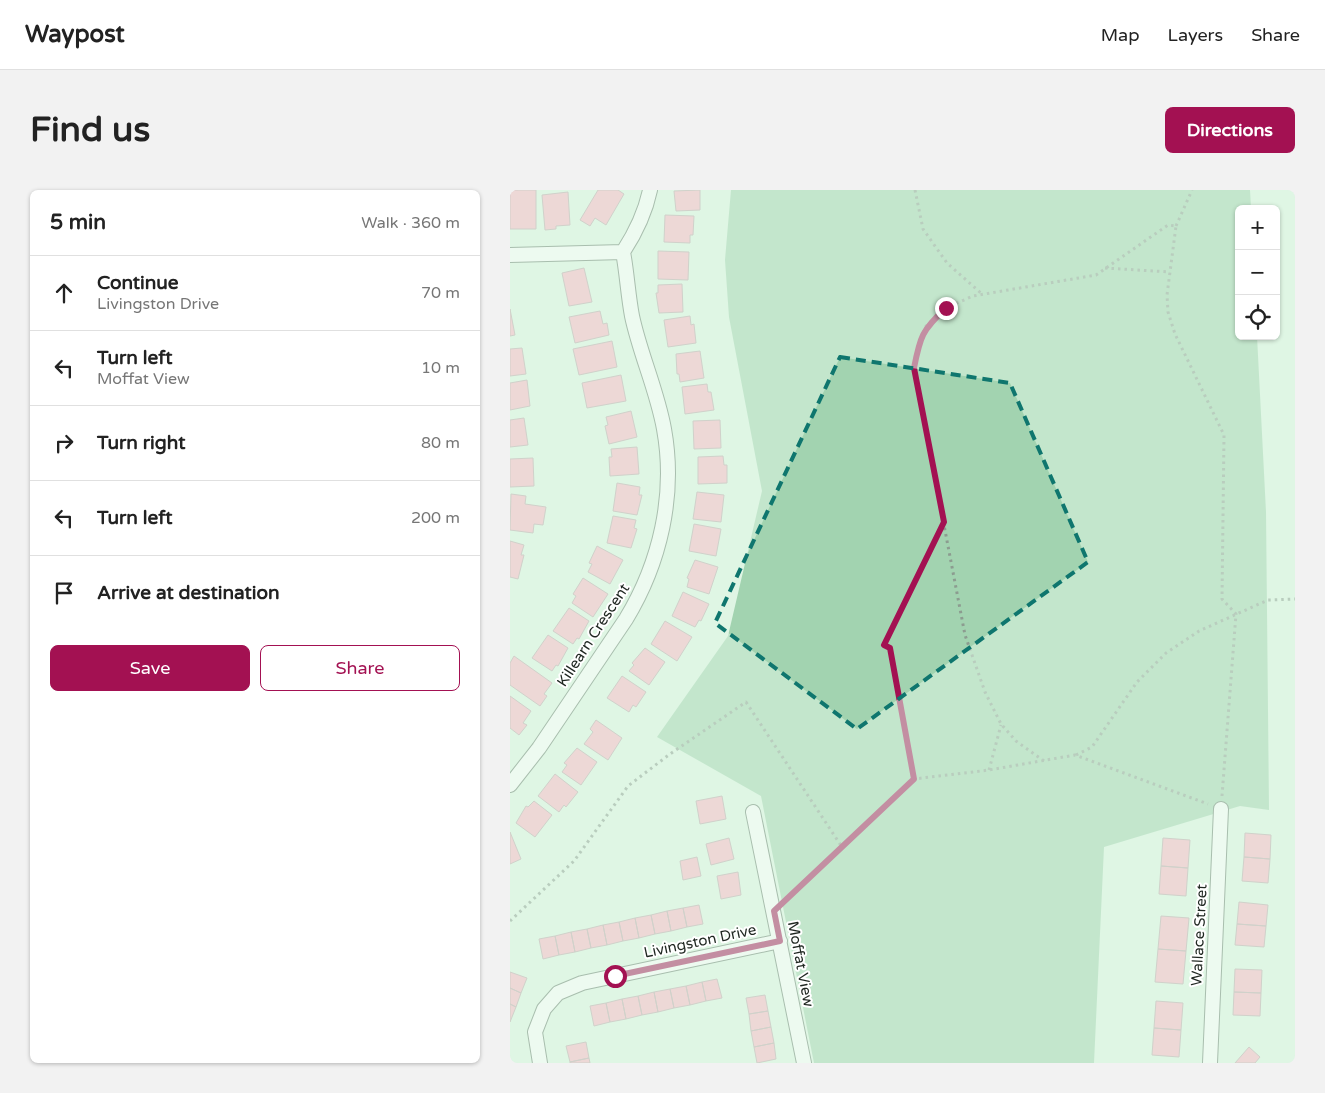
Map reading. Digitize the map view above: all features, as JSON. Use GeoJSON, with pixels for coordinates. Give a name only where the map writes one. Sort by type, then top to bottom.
{"type":"FeatureCollection","features":[{"type":"Feature","properties":{"kind":"street"},"geometry":{"type":"LineString","coordinates":[[510,254],[623,252],[636,232],[647,207],[650,190]]}},
{"type":"Feature","properties":{"kind":"street","name":"Killearn Crescent"},"geometry":{"type":"LineString","coordinates":[[510,785],[538,748],[626,619],[637,601],[659,544],[666,508],[668,469],[664,430],[632,315],[623,252]]}},
{"type":"Feature","properties":{"kind":"street","name":"Wallace Street"},"geometry":{"type":"LineString","coordinates":[[1210,1063],[1221,808]]}},
{"type":"Feature","properties":{"kind":"street","name":"Moffat View"},"geometry":{"type":"LineString","coordinates":[[753,812],[804,1063]]}},
{"type":"Feature","properties":{"kind":"street","name":"Livingston Drive"},"geometry":{"type":"LineString","coordinates":[[540,1063],[536,1032],[544,1010],[558,993],[582,983],[780,941]]}},
{"type":"Feature","properties":{"kind":"path"},"geometry":{"type":"LineString","coordinates":[[915,190],[923,229],[947,263],[983,294]]}},
{"type":"Feature","properties":{"kind":"path"},"geometry":{"type":"LineString","coordinates":[[1075,756],[1221,808],[1236,614],[1222,599],[1224,436],[1175,334],[1168,312],[1170,272],[1176,226],[1192,190]]}},
{"type":"Feature","properties":{"kind":"path"},"geometry":{"type":"LineString","coordinates":[[1044,761],[1016,741],[1001,724],[986,692],[965,635],[914,368],[918,346],[926,326],[946,308],[973,296],[1096,275],[1168,226],[1176,226]]}},
{"type":"Feature","properties":{"kind":"path"},"geometry":{"type":"LineString","coordinates":[[1105,268],[1170,272]]}},
{"type":"Feature","properties":{"kind":"path"},"geometry":{"type":"LineString","coordinates":[[914,779],[890,648],[884,645],[944,522]]}},
{"type":"Feature","properties":{"kind":"path"},"geometry":{"type":"LineString","coordinates":[[774,911],[914,779],[989,770],[1075,756],[1092,747],[1137,682],[1166,653],[1199,631],[1268,600],[1295,599]]}},
{"type":"Feature","properties":{"kind":"path"},"geometry":{"type":"LineString","coordinates":[[510,921],[574,861],[628,786],[670,754],[746,702],[842,847]]}},
{"type":"Feature","properties":{"kind":"path"},"geometry":{"type":"LineString","coordinates":[[989,770],[1001,724]]}},
{"type":"Feature","properties":{"kind":"highlighted area"},"geometry":{"type":"Polygon","coordinates":[[[840,357],[1010,383],[1088,562],[857,729],[715,623],[840,357]]]}},
{"type":"Feature","properties":{"kind":"green space"},"geometry":{"type":"Polygon","coordinates":[[[731,190],[1250,190],[1251,205],[1235,205],[1235,340],[1257,340],[1266,512],[1269,810],[1240,806],[1104,847],[1094,1063],[814,1063],[761,796],[657,737],[728,636],[762,491],[729,317],[725,260],[731,190]]]}},
{"type":"Feature","properties":{"kind":"building"},"geometry":{"type":"Polygon","coordinates":[[[510,190],[536,190],[536,229],[510,229],[510,190]]]}},
{"type":"Feature","properties":{"kind":"building"},"geometry":{"type":"Polygon","coordinates":[[[598,190],[618,190],[624,194],[606,225],[595,218],[590,226],[580,220],[598,190]]]}},
{"type":"Feature","properties":{"kind":"building"},"geometry":{"type":"Polygon","coordinates":[[[700,190],[700,210],[676,211],[674,191],[700,190]]]}},
{"type":"Feature","properties":{"kind":"building"},"geometry":{"type":"Polygon","coordinates":[[[568,192],[570,225],[556,226],[556,229],[545,230],[542,195],[568,192]]]}},
{"type":"Feature","properties":{"kind":"building"},"geometry":{"type":"Polygon","coordinates":[[[665,215],[694,216],[693,235],[690,235],[690,243],[664,242],[665,215]]]}},
{"type":"Feature","properties":{"kind":"building"},"geometry":{"type":"Polygon","coordinates":[[[658,251],[689,252],[688,280],[658,279],[658,251]]]}},
{"type":"Feature","properties":{"kind":"building"},"geometry":{"type":"Polygon","coordinates":[[[584,268],[592,302],[569,306],[562,273],[584,268]]]}},
{"type":"Feature","properties":{"kind":"building"},"geometry":{"type":"Polygon","coordinates":[[[682,284],[683,312],[659,313],[656,293],[658,293],[658,285],[682,284]]]}},
{"type":"Feature","properties":{"kind":"building"},"geometry":{"type":"Polygon","coordinates":[[[510,309],[515,335],[510,336],[510,309]]]}},
{"type":"Feature","properties":{"kind":"building"},"geometry":{"type":"Polygon","coordinates":[[[600,311],[603,324],[607,323],[609,335],[575,343],[569,317],[600,311]]]}},
{"type":"Feature","properties":{"kind":"building"},"geometry":{"type":"Polygon","coordinates":[[[690,316],[691,325],[694,324],[696,343],[668,347],[664,320],[690,316]]]}},
{"type":"Feature","properties":{"kind":"building"},"geometry":{"type":"Polygon","coordinates":[[[612,341],[617,367],[579,375],[573,349],[612,341]]]}},
{"type":"Feature","properties":{"kind":"building"},"geometry":{"type":"Polygon","coordinates":[[[522,348],[526,374],[510,376],[510,349],[522,348]]]}},
{"type":"Feature","properties":{"kind":"building"},"geometry":{"type":"Polygon","coordinates":[[[700,351],[704,378],[680,382],[679,374],[677,374],[676,354],[700,351]]]}},
{"type":"Feature","properties":{"kind":"building"},"geometry":{"type":"Polygon","coordinates":[[[621,375],[626,401],[587,408],[582,383],[621,375]]]}},
{"type":"Feature","properties":{"kind":"building"},"geometry":{"type":"Polygon","coordinates":[[[527,380],[530,406],[510,410],[510,383],[527,380]]]}},
{"type":"Feature","properties":{"kind":"building"},"geometry":{"type":"Polygon","coordinates":[[[707,384],[708,392],[711,392],[714,410],[685,414],[682,387],[707,384]]]}},
{"type":"Feature","properties":{"kind":"building"},"geometry":{"type":"Polygon","coordinates":[[[631,411],[637,437],[609,444],[605,426],[608,425],[606,417],[631,411]]]}},
{"type":"Feature","properties":{"kind":"building"},"geometry":{"type":"Polygon","coordinates":[[[524,418],[528,445],[510,447],[510,420],[524,418]]]}},
{"type":"Feature","properties":{"kind":"building"},"geometry":{"type":"Polygon","coordinates":[[[720,420],[721,448],[694,449],[693,421],[720,420]]]}},
{"type":"Feature","properties":{"kind":"building"},"geometry":{"type":"Polygon","coordinates":[[[637,447],[639,474],[610,476],[609,457],[612,457],[611,449],[637,447]]]}},
{"type":"Feature","properties":{"kind":"building"},"geometry":{"type":"Polygon","coordinates":[[[723,456],[724,465],[727,465],[727,483],[698,484],[698,457],[723,456]]]}},
{"type":"Feature","properties":{"kind":"building"},"geometry":{"type":"Polygon","coordinates":[[[533,458],[534,486],[510,487],[510,459],[533,458]]]}},
{"type":"Feature","properties":{"kind":"building"},"geometry":{"type":"Polygon","coordinates":[[[617,483],[640,487],[639,495],[642,495],[637,515],[613,511],[617,483]]]}},
{"type":"Feature","properties":{"kind":"building"},"geometry":{"type":"Polygon","coordinates":[[[697,492],[724,495],[721,522],[693,519],[697,492]]]}},
{"type":"Feature","properties":{"kind":"building"},"geometry":{"type":"Polygon","coordinates":[[[511,494],[526,496],[525,504],[546,507],[543,525],[534,524],[533,533],[510,530],[511,494]]]}},
{"type":"Feature","properties":{"kind":"building"},"geometry":{"type":"Polygon","coordinates":[[[613,516],[636,520],[634,528],[637,529],[631,548],[607,543],[613,516]]]}},
{"type":"Feature","properties":{"kind":"building"},"geometry":{"type":"Polygon","coordinates":[[[694,524],[721,529],[716,556],[689,551],[694,524]]]}},
{"type":"Feature","properties":{"kind":"building"},"geometry":{"type":"Polygon","coordinates":[[[510,541],[524,545],[521,555],[524,555],[518,579],[510,577],[510,541]]]}},
{"type":"Feature","properties":{"kind":"building"},"geometry":{"type":"Polygon","coordinates":[[[597,546],[623,560],[610,584],[588,572],[592,564],[589,563],[597,546]]]}},
{"type":"Feature","properties":{"kind":"building"},"geometry":{"type":"Polygon","coordinates":[[[695,560],[718,567],[709,594],[687,587],[689,579],[687,578],[695,560]]]}},
{"type":"Feature","properties":{"kind":"building"},"geometry":{"type":"Polygon","coordinates":[[[583,578],[608,594],[593,617],[572,603],[576,596],[573,594],[583,578]]]}},
{"type":"Feature","properties":{"kind":"building"},"geometry":{"type":"Polygon","coordinates":[[[683,592],[709,604],[701,621],[699,620],[695,627],[672,616],[683,592]]]}},
{"type":"Feature","properties":{"kind":"building"},"geometry":{"type":"Polygon","coordinates":[[[569,608],[589,621],[579,639],[577,638],[573,644],[553,631],[569,608]]]}},
{"type":"Feature","properties":{"kind":"building"},"geometry":{"type":"Polygon","coordinates":[[[665,621],[692,637],[677,661],[651,644],[665,621]]]}},
{"type":"Feature","properties":{"kind":"building"},"geometry":{"type":"Polygon","coordinates":[[[548,635],[568,648],[558,666],[556,665],[552,671],[532,658],[548,635]]]}},
{"type":"Feature","properties":{"kind":"building"},"geometry":{"type":"Polygon","coordinates":[[[645,648],[665,662],[649,685],[629,671],[634,665],[632,663],[645,648]]]}},
{"type":"Feature","properties":{"kind":"building"},"geometry":{"type":"Polygon","coordinates":[[[514,656],[552,683],[544,694],[547,696],[540,706],[510,685],[510,663],[514,656]]]}},
{"type":"Feature","properties":{"kind":"building"},"geometry":{"type":"Polygon","coordinates":[[[622,676],[646,692],[636,707],[633,705],[629,712],[607,698],[622,676]]]}},
{"type":"Feature","properties":{"kind":"building"},"geometry":{"type":"Polygon","coordinates":[[[510,696],[531,711],[523,723],[527,725],[519,735],[510,728],[510,696]]]}},
{"type":"Feature","properties":{"kind":"building"},"geometry":{"type":"Polygon","coordinates":[[[596,720],[622,738],[608,760],[584,744],[593,732],[590,729],[596,720]]]}},
{"type":"Feature","properties":{"kind":"building"},"geometry":{"type":"Polygon","coordinates":[[[577,748],[597,762],[581,785],[562,772],[567,765],[564,763],[577,748]]]}},
{"type":"Feature","properties":{"kind":"building"},"geometry":{"type":"Polygon","coordinates":[[[555,774],[578,792],[566,807],[564,805],[559,812],[538,796],[555,774]]]}},
{"type":"Feature","properties":{"kind":"building"},"geometry":{"type":"Polygon","coordinates":[[[722,796],[726,819],[700,824],[696,801],[722,796]]]}},
{"type":"Feature","properties":{"kind":"building"},"geometry":{"type":"Polygon","coordinates":[[[534,801],[552,815],[535,837],[516,823],[526,806],[528,807],[534,801]]]}},
{"type":"Feature","properties":{"kind":"building"},"geometry":{"type":"Polygon","coordinates":[[[510,832],[521,859],[510,864],[510,832]]]}},
{"type":"Feature","properties":{"kind":"building"},"geometry":{"type":"Polygon","coordinates":[[[1245,833],[1271,835],[1270,859],[1244,857],[1245,833]]]}},
{"type":"Feature","properties":{"kind":"building"},"geometry":{"type":"Polygon","coordinates":[[[729,838],[734,859],[711,865],[706,844],[729,838]]]}},
{"type":"Feature","properties":{"kind":"building"},"geometry":{"type":"Polygon","coordinates":[[[1163,838],[1190,840],[1188,868],[1161,866],[1163,838]]]}},
{"type":"Feature","properties":{"kind":"building"},"geometry":{"type":"Polygon","coordinates":[[[697,857],[701,876],[683,880],[680,861],[697,857]]]}},
{"type":"Feature","properties":{"kind":"building"},"geometry":{"type":"Polygon","coordinates":[[[1244,857],[1270,859],[1268,883],[1242,881],[1244,857]]]}},
{"type":"Feature","properties":{"kind":"building"},"geometry":{"type":"Polygon","coordinates":[[[1161,866],[1188,868],[1186,896],[1159,894],[1161,866]]]}},
{"type":"Feature","properties":{"kind":"building"},"geometry":{"type":"Polygon","coordinates":[[[738,872],[741,895],[721,899],[717,876],[738,872]]]}},
{"type":"Feature","properties":{"kind":"building"},"geometry":{"type":"Polygon","coordinates":[[[1239,902],[1268,905],[1266,926],[1237,924],[1239,902]]]}},
{"type":"Feature","properties":{"kind":"building"},"geometry":{"type":"Polygon","coordinates":[[[699,905],[703,924],[687,927],[683,908],[699,905]]]}},
{"type":"Feature","properties":{"kind":"building"},"geometry":{"type":"Polygon","coordinates":[[[683,908],[687,927],[671,931],[667,911],[683,908]]]}},
{"type":"Feature","properties":{"kind":"building"},"geometry":{"type":"Polygon","coordinates":[[[667,911],[671,931],[655,934],[651,915],[667,911]]]}},
{"type":"Feature","properties":{"kind":"building"},"geometry":{"type":"Polygon","coordinates":[[[651,915],[655,934],[639,938],[635,918],[651,915]]]}},
{"type":"Feature","properties":{"kind":"building"},"geometry":{"type":"Polygon","coordinates":[[[1161,916],[1189,918],[1186,951],[1158,949],[1161,916]]]}},
{"type":"Feature","properties":{"kind":"building"},"geometry":{"type":"Polygon","coordinates":[[[635,918],[639,938],[623,941],[619,922],[635,918]]]}},
{"type":"Feature","properties":{"kind":"building"},"geometry":{"type":"Polygon","coordinates":[[[619,922],[623,941],[607,945],[603,925],[619,922]]]}},
{"type":"Feature","properties":{"kind":"building"},"geometry":{"type":"Polygon","coordinates":[[[1237,924],[1266,926],[1264,947],[1235,945],[1237,924]]]}},
{"type":"Feature","properties":{"kind":"building"},"geometry":{"type":"Polygon","coordinates":[[[603,925],[607,945],[591,948],[587,929],[603,925]]]}},
{"type":"Feature","properties":{"kind":"building"},"geometry":{"type":"Polygon","coordinates":[[[587,929],[591,948],[575,952],[571,932],[587,929]]]}},
{"type":"Feature","properties":{"kind":"building"},"geometry":{"type":"Polygon","coordinates":[[[571,932],[575,952],[559,955],[555,936],[571,932]]]}},
{"type":"Feature","properties":{"kind":"building"},"geometry":{"type":"Polygon","coordinates":[[[555,936],[559,955],[543,959],[539,939],[555,936]]]}},
{"type":"Feature","properties":{"kind":"building"},"geometry":{"type":"Polygon","coordinates":[[[1158,949],[1186,951],[1183,984],[1155,982],[1158,949]]]}},
{"type":"Feature","properties":{"kind":"building"},"geometry":{"type":"Polygon","coordinates":[[[1235,969],[1262,970],[1261,993],[1234,992],[1235,969]]]}},
{"type":"Feature","properties":{"kind":"building"},"geometry":{"type":"Polygon","coordinates":[[[510,972],[527,978],[521,993],[510,988],[510,972]]]}},
{"type":"Feature","properties":{"kind":"building"},"geometry":{"type":"Polygon","coordinates":[[[717,979],[722,998],[706,1001],[702,982],[717,979]]]}},
{"type":"Feature","properties":{"kind":"building"},"geometry":{"type":"Polygon","coordinates":[[[702,982],[706,1001],[690,1005],[686,986],[702,982]]]}},
{"type":"Feature","properties":{"kind":"building"},"geometry":{"type":"Polygon","coordinates":[[[686,986],[690,1005],[674,1008],[670,989],[686,986]]]}},
{"type":"Feature","properties":{"kind":"building"},"geometry":{"type":"Polygon","coordinates":[[[510,988],[521,993],[516,1007],[510,1004],[510,988]]]}},
{"type":"Feature","properties":{"kind":"building"},"geometry":{"type":"Polygon","coordinates":[[[670,989],[674,1008],[658,1012],[654,992],[670,989]]]}},
{"type":"Feature","properties":{"kind":"building"},"geometry":{"type":"Polygon","coordinates":[[[654,992],[658,1012],[642,1015],[638,996],[654,992]]]}},
{"type":"Feature","properties":{"kind":"building"},"geometry":{"type":"Polygon","coordinates":[[[1234,992],[1261,993],[1260,1016],[1233,1015],[1234,992]]]}},
{"type":"Feature","properties":{"kind":"building"},"geometry":{"type":"Polygon","coordinates":[[[765,995],[768,1011],[749,1014],[746,998],[765,995]]]}},
{"type":"Feature","properties":{"kind":"building"},"geometry":{"type":"Polygon","coordinates":[[[638,996],[642,1015],[626,1019],[622,999],[638,996]]]}},
{"type":"Feature","properties":{"kind":"building"},"geometry":{"type":"Polygon","coordinates":[[[622,999],[626,1019],[610,1022],[606,1003],[622,999]]]}},
{"type":"Feature","properties":{"kind":"building"},"geometry":{"type":"Polygon","coordinates":[[[1156,1001],[1183,1003],[1181,1030],[1154,1028],[1156,1001]]]}},
{"type":"Feature","properties":{"kind":"building"},"geometry":{"type":"Polygon","coordinates":[[[606,1003],[610,1022],[594,1026],[590,1006],[606,1003]]]}},
{"type":"Feature","properties":{"kind":"building"},"geometry":{"type":"Polygon","coordinates":[[[510,1004],[516,1007],[510,1022],[510,1004]]]}},
{"type":"Feature","properties":{"kind":"building"},"geometry":{"type":"Polygon","coordinates":[[[768,1011],[771,1027],[751,1031],[749,1014],[768,1011]]]}},
{"type":"Feature","properties":{"kind":"building"},"geometry":{"type":"Polygon","coordinates":[[[771,1027],[774,1043],[754,1047],[751,1031],[771,1027]]]}},
{"type":"Feature","properties":{"kind":"building"},"geometry":{"type":"Polygon","coordinates":[[[1154,1028],[1181,1030],[1179,1057],[1152,1055],[1154,1028]]]}},
{"type":"Feature","properties":{"kind":"building"},"geometry":{"type":"Polygon","coordinates":[[[586,1042],[589,1058],[570,1062],[566,1046],[586,1042]]]}},
{"type":"Feature","properties":{"kind":"building"},"geometry":{"type":"Polygon","coordinates":[[[774,1043],[776,1059],[757,1063],[754,1047],[774,1043]]]}},
{"type":"Feature","properties":{"kind":"building"},"geometry":{"type":"Polygon","coordinates":[[[1249,1047],[1260,1057],[1255,1063],[1235,1063],[1249,1047]]]}},
{"type":"Feature","properties":{"kind":"building"},"geometry":{"type":"Polygon","coordinates":[[[589,1058],[590,1063],[570,1063],[570,1062],[589,1058]]]}},
{"type":"Feature","properties":{"kind":"route"},"geometry":{"type":"LineString","coordinates":[[615,976],[780,941],[774,911],[914,779],[890,648],[884,645],[944,522],[914,368],[918,346],[926,326],[946,308]]}}]}
